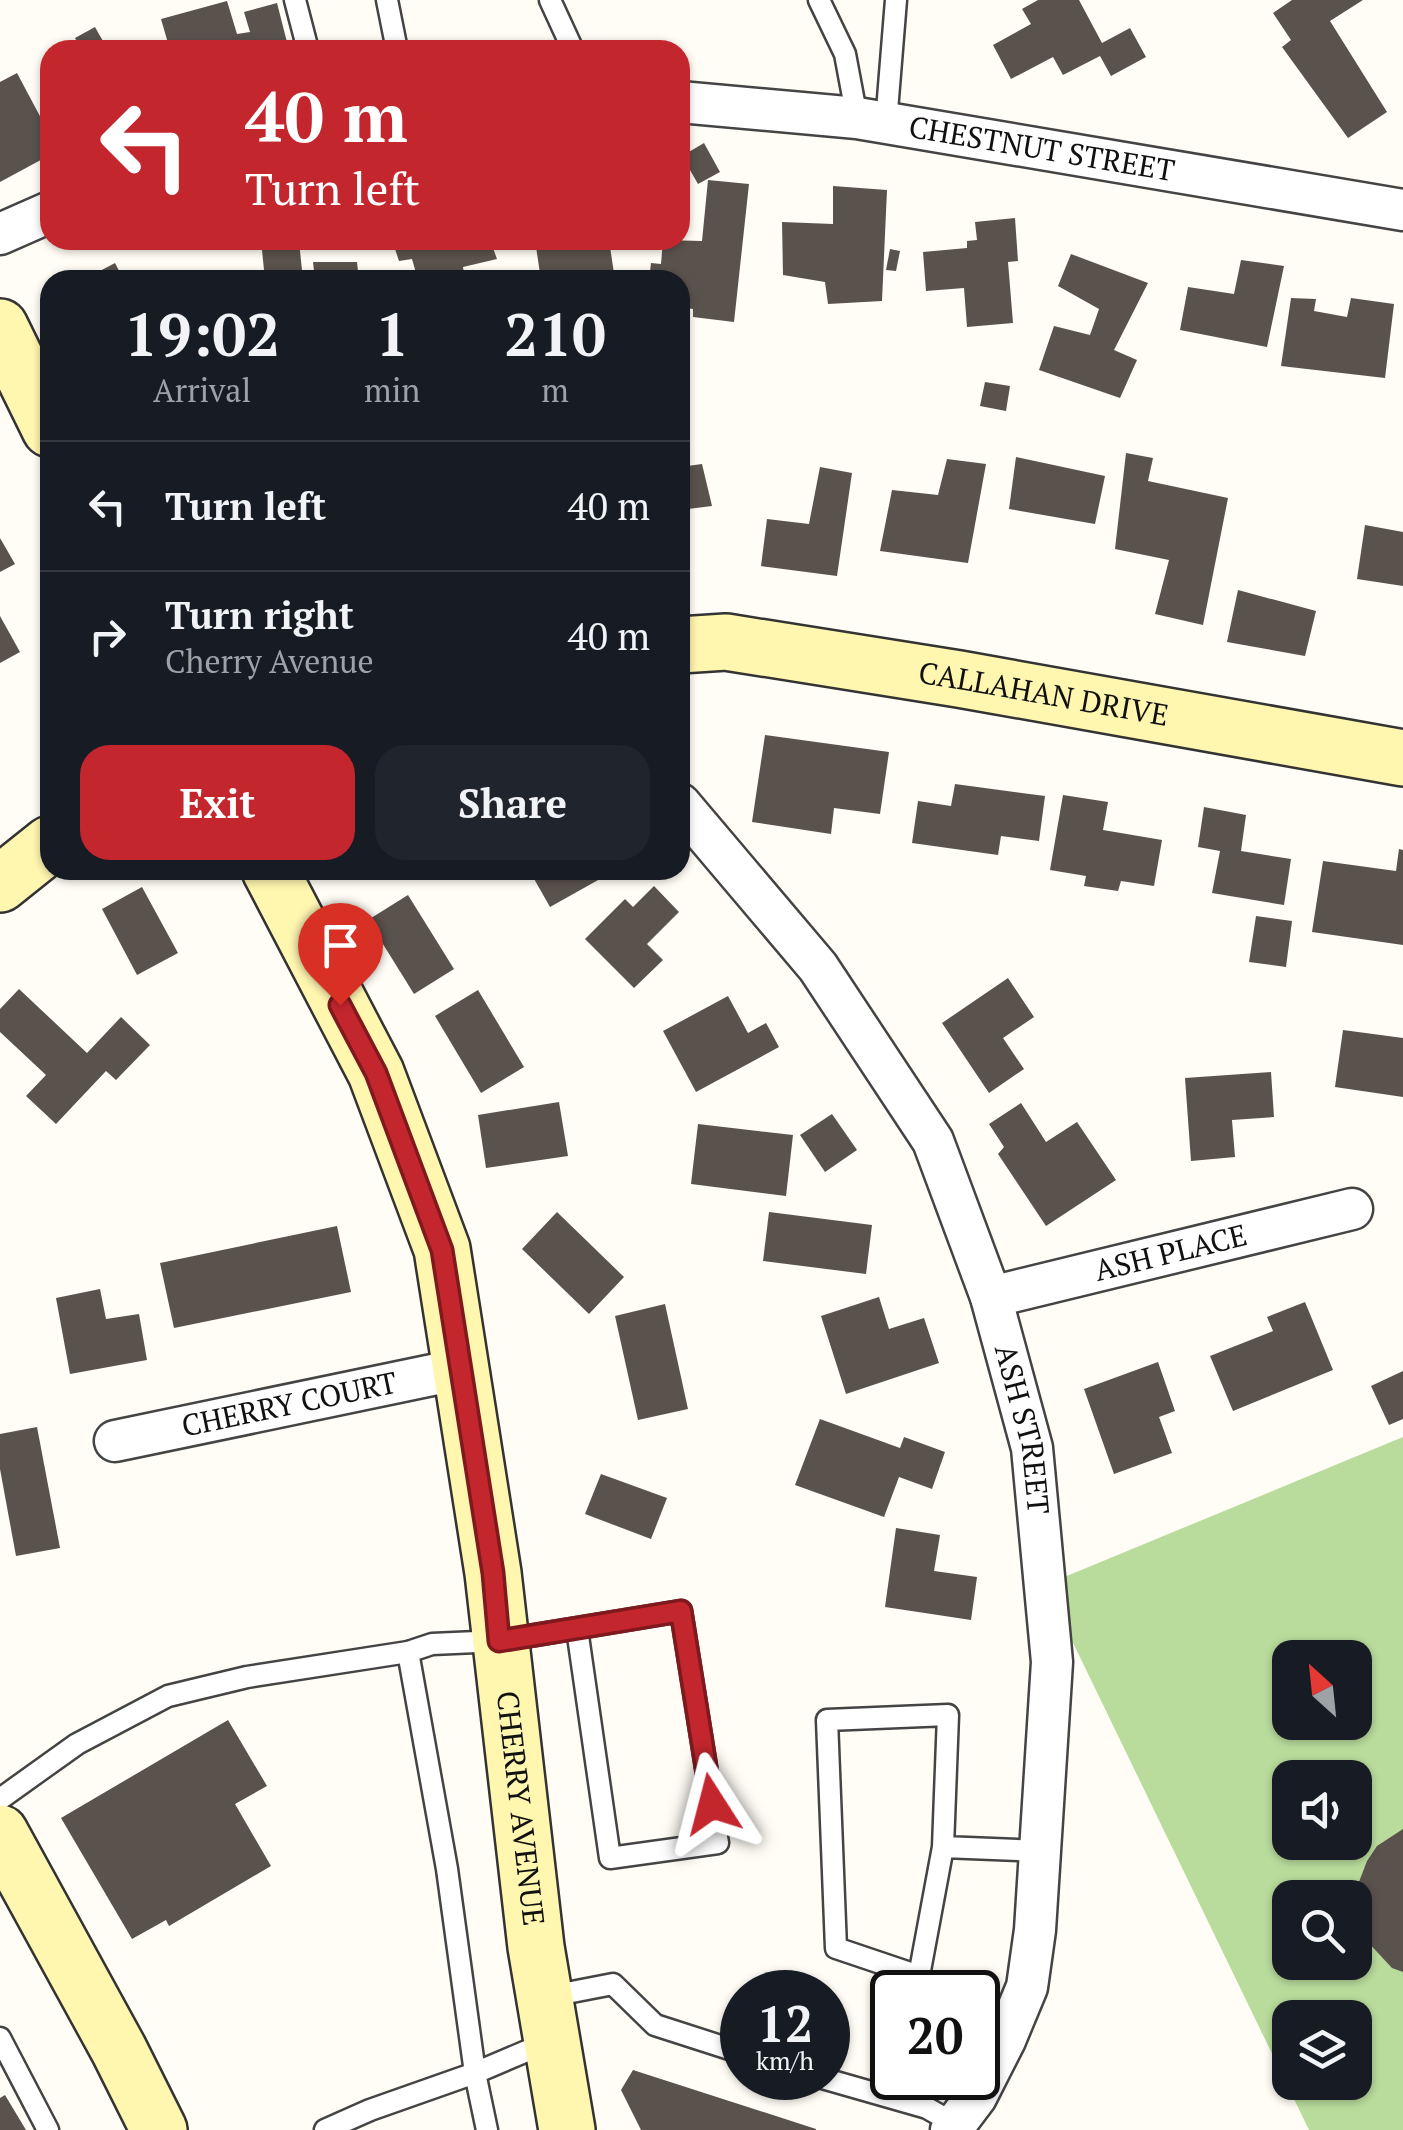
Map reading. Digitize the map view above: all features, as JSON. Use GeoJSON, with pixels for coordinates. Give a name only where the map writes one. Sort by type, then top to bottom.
{"type":"FeatureCollection","features":[{"type":"Feature","properties":{"kind":"street","name":"CHESTNUT STREET"},"geometry":{"type":"LineString","coordinates":[[690,103],[872,120],[1403,210]]}},
{"type":"Feature","properties":{"kind":"street"},"geometry":{"type":"LineString","coordinates":[[0,234],[40,216]]}},
{"type":"Feature","properties":{"kind":"street"},"geometry":{"type":"LineString","coordinates":[[0,326],[40,408]]}},
{"type":"Feature","properties":{"kind":"street","name":"CALLAHAN DRIVE"},"geometry":{"type":"LineString","coordinates":[[690,644],[726,642],[1403,758]]}},
{"type":"Feature","properties":{"kind":"street","name":"ASH STREET"},"geometry":{"type":"LineString","coordinates":[[690,816],[818,967],[932,1141],[991,1297],[1032,1448],[1052,1662],[1040,1851],[1026,1987],[976,2097],[953,2127]]}},
{"type":"Feature","properties":{"kind":"street"},"geometry":{"type":"LineString","coordinates":[[0,884],[40,852]]}},
{"type":"Feature","properties":{"kind":"street","name":"CHERRY AVENUE"},"geometry":{"type":"LineString","coordinates":[[275,880],[376,1073],[442,1250],[493,1573],[548,2020],[567,2130]]}},
{"type":"Feature","properties":{"kind":"street","name":"ASH PLACE"},"geometry":{"type":"LineString","coordinates":[[991,1297],[1352,1209]]}},
{"type":"Feature","properties":{"kind":"street","name":"CHERRY COURT"},"geometry":{"type":"LineString","coordinates":[[115,1441],[462,1369]]}},
{"type":"Feature","properties":{"kind":"street"},"geometry":{"type":"LineString","coordinates":[[0,1833],[120,2050],[159,2130]]}},
{"type":"Feature","properties":{"kind":"lane"},"geometry":{"type":"LineString","coordinates":[[296,0],[306,40]]}},
{"type":"Feature","properties":{"kind":"lane"},"geometry":{"type":"LineString","coordinates":[[387,0],[396,40]]}},
{"type":"Feature","properties":{"kind":"lane"},"geometry":{"type":"LineString","coordinates":[[550,0],[568,40]]}},
{"type":"Feature","properties":{"kind":"lane"},"geometry":{"type":"LineString","coordinates":[[818,0],[872,120]]}},
{"type":"Feature","properties":{"kind":"lane"},"geometry":{"type":"LineString","coordinates":[[872,120],[896,0]]}},
{"type":"Feature","properties":{"kind":"lane"},"geometry":{"type":"LineString","coordinates":[[0,1799],[77,1744],[168,1696],[247,1677],[408,1652],[432,1644],[499,1641],[681,1611],[718,1843],[610,1858],[577,1629]]}},
{"type":"Feature","properties":{"kind":"lane"},"geometry":{"type":"LineString","coordinates":[[408,1652],[447,1869],[474,2073],[487,2130]]}},
{"type":"Feature","properties":{"kind":"lane"},"geometry":{"type":"LineString","coordinates":[[948,1715],[943,1847],[919,1976],[836,1948],[828,1720],[948,1715]]}},
{"type":"Feature","properties":{"kind":"lane"},"geometry":{"type":"LineString","coordinates":[[943,1847],[1040,1851]]}},
{"type":"Feature","properties":{"kind":"lane"},"geometry":{"type":"LineString","coordinates":[[325,2130],[474,2073],[548,2020],[614,1984],[655,2026],[720,2046]]}},
{"type":"Feature","properties":{"kind":"lane"},"geometry":{"type":"LineString","coordinates":[[0,2038],[48,2130]]}},
{"type":"Feature","properties":{"kind":"lane"},"geometry":{"type":"LineString","coordinates":[[850,2086],[927,2108],[953,2127]]}},
{"type":"Feature","properties":{"kind":"green space"},"geometry":{"type":"Polygon","coordinates":[[[1403,1437],[1403,2130],[1309,2130],[1294,2100],[1372,2100],[1372,2000],[1272,2000],[1272,2054],[1045,1585],[1403,1437]]]}},
{"type":"Feature","properties":{"kind":"building"},"geometry":{"type":"Polygon","coordinates":[[[1038,0],[1079,0],[1102,43],[1130,28],[1146,57],[1111,76],[1100,56],[1063,75],[1053,57],[1011,79],[993,45],[1031,24],[1022,9],[1038,0]]]}},
{"type":"Feature","properties":{"kind":"building"},"geometry":{"type":"Polygon","coordinates":[[[1292,0],[1363,0],[1330,21],[1387,112],[1348,138],[1282,47],[1291,40],[1273,13],[1292,0]]]}},
{"type":"Feature","properties":{"kind":"building"},"geometry":{"type":"Polygon","coordinates":[[[227,1],[237,34],[250,32],[244,12],[277,3],[286,40],[167,40],[161,19],[227,1]]]}},
{"type":"Feature","properties":{"kind":"building"},"geometry":{"type":"Polygon","coordinates":[[[95,27],[102,40],[76,40],[95,27]]]}},
{"type":"Feature","properties":{"kind":"building"},"geometry":{"type":"Polygon","coordinates":[[[17,73],[40,116],[40,160],[0,182],[0,82],[17,73]]]}},
{"type":"Feature","properties":{"kind":"building"},"geometry":{"type":"Polygon","coordinates":[[[704,143],[720,172],[698,184],[690,170],[690,151],[704,143]]]}},
{"type":"Feature","properties":{"kind":"building"},"geometry":{"type":"Polygon","coordinates":[[[708,180],[749,184],[734,322],[693,317],[690,270],[650,270],[651,263],[661,264],[662,250],[690,250],[690,241],[702,241],[708,180]]]}},
{"type":"Feature","properties":{"kind":"building"},"geometry":{"type":"Polygon","coordinates":[[[833,186],[887,190],[882,301],[828,304],[825,282],[783,275],[782,222],[833,224],[833,186]]]}},
{"type":"Feature","properties":{"kind":"building"},"geometry":{"type":"Polygon","coordinates":[[[1015,218],[1018,261],[1008,262],[1013,323],[967,327],[964,288],[926,291],[923,252],[967,248],[967,241],[977,240],[975,222],[1015,218]]]}},
{"type":"Feature","properties":{"kind":"building"},"geometry":{"type":"Polygon","coordinates":[[[890,249],[900,251],[896,271],[886,270],[890,249]]]}},
{"type":"Feature","properties":{"kind":"building"},"geometry":{"type":"Polygon","coordinates":[[[262,250],[300,250],[302,270],[264,270],[262,250]]]}},
{"type":"Feature","properties":{"kind":"building"},"geometry":{"type":"Polygon","coordinates":[[[395,250],[494,250],[497,259],[463,270],[415,270],[412,259],[399,261],[395,250]]]}},
{"type":"Feature","properties":{"kind":"building"},"geometry":{"type":"Polygon","coordinates":[[[536,250],[610,250],[614,270],[540,270],[536,250]]]}},
{"type":"Feature","properties":{"kind":"building"},"geometry":{"type":"Polygon","coordinates":[[[1071,254],[1148,283],[1114,350],[1137,360],[1120,398],[1039,370],[1054,326],[1090,335],[1099,309],[1058,286],[1071,254]]]}},
{"type":"Feature","properties":{"kind":"building"},"geometry":{"type":"Polygon","coordinates":[[[1241,260],[1284,266],[1267,347],[1180,330],[1188,287],[1234,294],[1241,260]]]}},
{"type":"Feature","properties":{"kind":"building"},"geometry":{"type":"Polygon","coordinates":[[[313,262],[357,262],[358,270],[314,270],[313,262]]]}},
{"type":"Feature","properties":{"kind":"building"},"geometry":{"type":"Polygon","coordinates":[[[1291,298],[1316,299],[1314,311],[1347,317],[1351,298],[1394,304],[1385,378],[1281,366],[1291,298]]]}},
{"type":"Feature","properties":{"kind":"building"},"geometry":{"type":"Polygon","coordinates":[[[985,382],[1010,386],[1006,411],[980,406],[985,382]]]}},
{"type":"Feature","properties":{"kind":"building"},"geometry":{"type":"Polygon","coordinates":[[[1126,453],[1153,458],[1148,481],[1228,498],[1203,625],[1155,614],[1169,560],[1115,549],[1126,453]]]}},
{"type":"Feature","properties":{"kind":"building"},"geometry":{"type":"Polygon","coordinates":[[[1016,457],[1105,476],[1095,524],[1009,509],[1016,457]]]}},
{"type":"Feature","properties":{"kind":"building"},"geometry":{"type":"Polygon","coordinates":[[[947,459],[986,464],[968,563],[880,551],[892,490],[938,495],[947,459]]]}},
{"type":"Feature","properties":{"kind":"building"},"geometry":{"type":"Polygon","coordinates":[[[702,464],[712,506],[690,509],[690,466],[702,464]]]}},
{"type":"Feature","properties":{"kind":"building"},"geometry":{"type":"Polygon","coordinates":[[[820,467],[852,473],[837,576],[761,566],[767,519],[809,524],[820,467]]]}},
{"type":"Feature","properties":{"kind":"building"},"geometry":{"type":"Polygon","coordinates":[[[1365,525],[1403,532],[1403,586],[1357,579],[1365,525]]]}},
{"type":"Feature","properties":{"kind":"building"},"geometry":{"type":"Polygon","coordinates":[[[0,538],[15,564],[0,572],[0,538]]]}},
{"type":"Feature","properties":{"kind":"building"},"geometry":{"type":"Polygon","coordinates":[[[1238,590],[1316,611],[1305,656],[1227,642],[1238,590]]]}},
{"type":"Feature","properties":{"kind":"building"},"geometry":{"type":"Polygon","coordinates":[[[0,616],[20,652],[0,663],[0,616]]]}},
{"type":"Feature","properties":{"kind":"building"},"geometry":{"type":"Polygon","coordinates":[[[765,735],[889,752],[880,814],[834,808],[831,834],[752,822],[765,735]]]}},
{"type":"Feature","properties":{"kind":"building"},"geometry":{"type":"Polygon","coordinates":[[[955,784],[1045,796],[1039,841],[1001,836],[998,855],[912,843],[918,801],[951,806],[955,784]]]}},
{"type":"Feature","properties":{"kind":"building"},"geometry":{"type":"Polygon","coordinates":[[[1063,795],[1108,802],[1103,830],[1162,840],[1154,886],[1121,881],[1118,891],[1084,886],[1086,876],[1050,870],[1063,795]]]}},
{"type":"Feature","properties":{"kind":"building"},"geometry":{"type":"Polygon","coordinates":[[[1204,807],[1246,815],[1241,851],[1291,859],[1284,905],[1212,893],[1220,851],[1198,847],[1204,807]]]}},
{"type":"Feature","properties":{"kind":"building"},"geometry":{"type":"Polygon","coordinates":[[[1399,849],[1403,850],[1403,945],[1312,932],[1323,861],[1396,871],[1399,849]]]}},
{"type":"Feature","properties":{"kind":"building"},"geometry":{"type":"Polygon","coordinates":[[[535,880],[598,880],[550,907],[535,880]]]}},
{"type":"Feature","properties":{"kind":"building"},"geometry":{"type":"Polygon","coordinates":[[[654,886],[679,912],[647,944],[663,960],[634,988],[585,939],[625,899],[633,907],[654,886]]]}},
{"type":"Feature","properties":{"kind":"building"},"geometry":{"type":"Polygon","coordinates":[[[142,887],[178,953],[137,975],[102,909],[142,887]]]}},
{"type":"Feature","properties":{"kind":"building"},"geometry":{"type":"Polygon","coordinates":[[[408,895],[454,969],[414,994],[368,920],[408,895]]]}},
{"type":"Feature","properties":{"kind":"building"},"geometry":{"type":"Polygon","coordinates":[[[1256,916],[1292,921],[1286,967],[1249,962],[1256,916]]]}},
{"type":"Feature","properties":{"kind":"building"},"geometry":{"type":"Polygon","coordinates":[[[1008,978],[1034,1017],[1003,1038],[1024,1069],[989,1093],[942,1023],[1008,978]]]}},
{"type":"Feature","properties":{"kind":"building"},"geometry":{"type":"Polygon","coordinates":[[[19,989],[87,1053],[121,1017],[150,1045],[116,1080],[106,1071],[56,1124],[26,1096],[46,1075],[0,1032],[0,1009],[19,989]]]}},
{"type":"Feature","properties":{"kind":"building"},"geometry":{"type":"Polygon","coordinates":[[[478,990],[524,1067],[481,1093],[435,1016],[478,990]]]}},
{"type":"Feature","properties":{"kind":"building"},"geometry":{"type":"Polygon","coordinates":[[[728,996],[748,1033],[766,1023],[779,1047],[696,1092],[663,1031],[728,996]]]}},
{"type":"Feature","properties":{"kind":"building"},"geometry":{"type":"Polygon","coordinates":[[[1343,1030],[1403,1038],[1403,1097],[1335,1087],[1343,1030]]]}},
{"type":"Feature","properties":{"kind":"building"},"geometry":{"type":"Polygon","coordinates":[[[1271,1072],[1274,1117],[1232,1120],[1235,1157],[1191,1161],[1185,1078],[1271,1072]]]}},
{"type":"Feature","properties":{"kind":"building"},"geometry":{"type":"Polygon","coordinates":[[[559,1102],[568,1156],[486,1168],[478,1115],[559,1102]]]}},
{"type":"Feature","properties":{"kind":"building"},"geometry":{"type":"Polygon","coordinates":[[[1021,1103],[1046,1142],[1077,1122],[1116,1180],[1046,1226],[998,1154],[1004,1147],[989,1124],[1021,1103]]]}},
{"type":"Feature","properties":{"kind":"building"},"geometry":{"type":"Polygon","coordinates":[[[832,1114],[857,1150],[825,1172],[800,1135],[832,1114]]]}},
{"type":"Feature","properties":{"kind":"building"},"geometry":{"type":"Polygon","coordinates":[[[698,1124],[793,1135],[786,1196],[691,1184],[698,1124]]]}},
{"type":"Feature","properties":{"kind":"building"},"geometry":{"type":"Polygon","coordinates":[[[557,1212],[624,1277],[589,1314],[522,1249],[557,1212]]]}},
{"type":"Feature","properties":{"kind":"building"},"geometry":{"type":"Polygon","coordinates":[[[769,1212],[872,1225],[866,1274],[763,1261],[769,1212]]]}},
{"type":"Feature","properties":{"kind":"building"},"geometry":{"type":"Polygon","coordinates":[[[337,1226],[351,1292],[174,1328],[160,1263],[337,1226]]]}},
{"type":"Feature","properties":{"kind":"building"},"geometry":{"type":"Polygon","coordinates":[[[100,1289],[106,1319],[139,1314],[147,1360],[70,1374],[56,1298],[100,1289]]]}},
{"type":"Feature","properties":{"kind":"building"},"geometry":{"type":"Polygon","coordinates":[[[879,1297],[889,1329],[924,1318],[939,1363],[846,1394],[821,1316],[879,1297]]]}},
{"type":"Feature","properties":{"kind":"building"},"geometry":{"type":"Polygon","coordinates":[[[1305,1302],[1333,1370],[1233,1411],[1210,1356],[1273,1331],[1267,1317],[1305,1302]]]}},
{"type":"Feature","properties":{"kind":"building"},"geometry":{"type":"Polygon","coordinates":[[[665,1304],[688,1409],[638,1420],[615,1316],[665,1304]]]}},
{"type":"Feature","properties":{"kind":"building"},"geometry":{"type":"Polygon","coordinates":[[[1158,1362],[1175,1411],[1159,1417],[1172,1453],[1114,1474],[1084,1389],[1158,1362]]]}},
{"type":"Feature","properties":{"kind":"building"},"geometry":{"type":"Polygon","coordinates":[[[1403,1371],[1403,1419],[1389,1425],[1371,1386],[1403,1371]]]}},
{"type":"Feature","properties":{"kind":"building"},"geometry":{"type":"Polygon","coordinates":[[[820,1419],[900,1448],[904,1437],[945,1452],[932,1489],[899,1477],[884,1517],[795,1485],[820,1419]]]}},
{"type":"Feature","properties":{"kind":"building"},"geometry":{"type":"Polygon","coordinates":[[[37,1427],[60,1548],[16,1556],[0,1469],[0,1434],[37,1427]]]}},
{"type":"Feature","properties":{"kind":"building"},"geometry":{"type":"Polygon","coordinates":[[[601,1474],[667,1498],[651,1539],[585,1514],[601,1474]]]}},
{"type":"Feature","properties":{"kind":"building"},"geometry":{"type":"Polygon","coordinates":[[[896,1528],[940,1535],[934,1571],[977,1577],[971,1620],[885,1607],[896,1528]]]}},
{"type":"Feature","properties":{"kind":"building"},"geometry":{"type":"Polygon","coordinates":[[[228,1720],[267,1786],[235,1804],[271,1866],[169,1926],[166,1920],[132,1939],[61,1818],[228,1720]]]}},
{"type":"Feature","properties":{"kind":"building"},"geometry":{"type":"Polygon","coordinates":[[[1403,1829],[1403,1972],[1392,1968],[1372,1946],[1372,1880],[1360,1880],[1377,1846],[1403,1829]]]}},
{"type":"Feature","properties":{"kind":"building"},"geometry":{"type":"Polygon","coordinates":[[[633,2070],[816,2130],[641,2130],[621,2090],[633,2070]]]}},
{"type":"Feature","properties":{"kind":"building"},"geometry":{"type":"Polygon","coordinates":[[[5,2095],[26,2130],[0,2130],[0,2098],[5,2095]]]}},
{"type":"Feature","properties":{"kind":"route"},"geometry":{"type":"LineString","coordinates":[[340,1005],[376,1073],[442,1250],[493,1573],[499,1641],[681,1611],[712,1804]]}}]}
